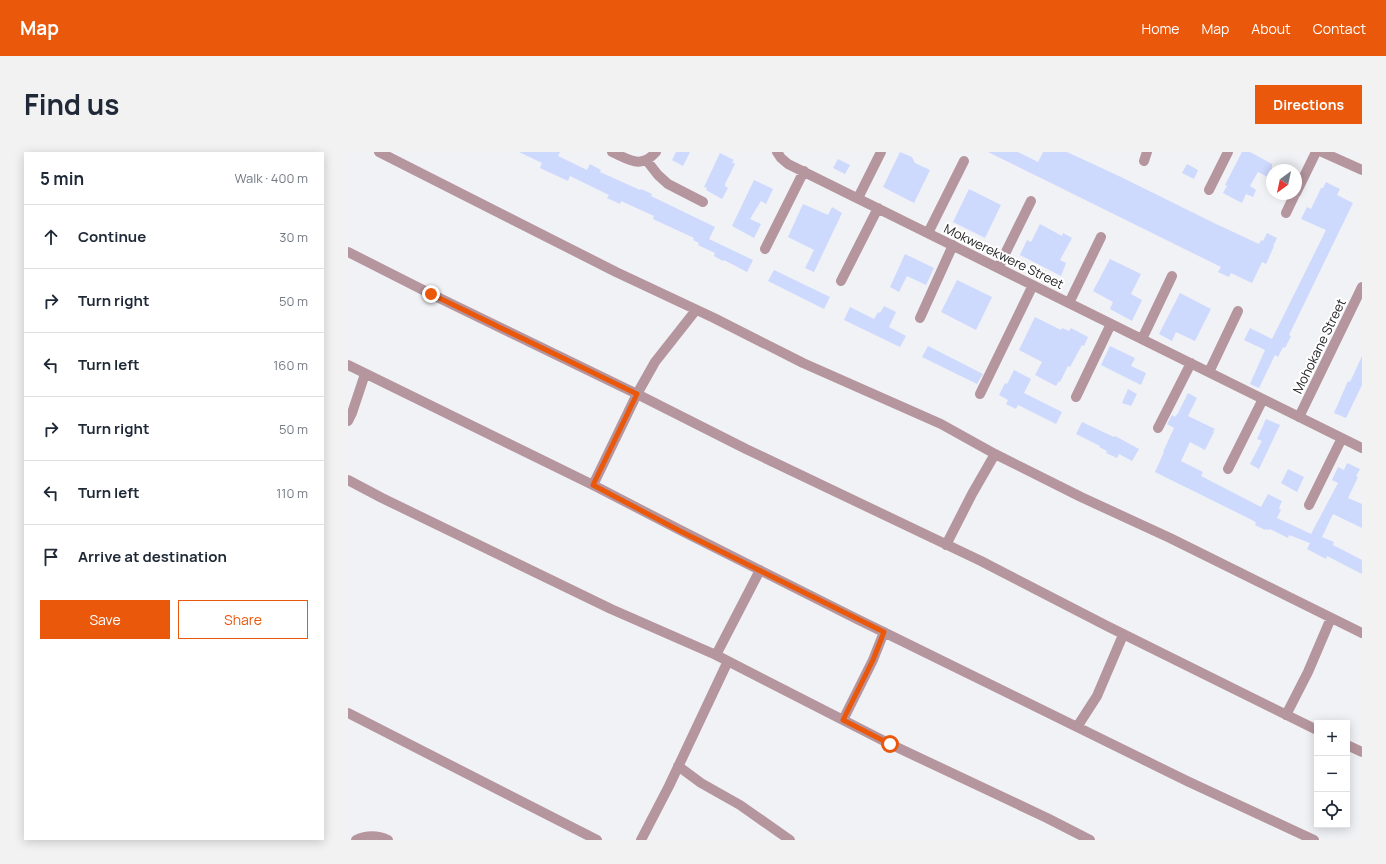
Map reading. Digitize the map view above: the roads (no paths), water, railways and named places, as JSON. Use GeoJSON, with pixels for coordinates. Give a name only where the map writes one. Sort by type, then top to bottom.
{"type":"FeatureCollection","features":[{"type":"Feature","properties":{"kind":"street"},"geometry":{"type":"LineString","coordinates":[[378,152],[616,272],[803,363],[941,424],[995,454],[1362,633]]}},
{"type":"Feature","properties":{"kind":"street"},"geometry":{"type":"LineString","coordinates":[[612,152],[630,161],[640,162],[646,161],[656,152]]}},
{"type":"Feature","properties":{"kind":"street","name":"Mokwerekwere Street"},"geometry":{"type":"LineString","coordinates":[[777,152],[784,161],[1362,448]]}},
{"type":"Feature","properties":{"kind":"street"},"geometry":{"type":"LineString","coordinates":[[858,198],[881,152]]}},
{"type":"Feature","properties":{"kind":"street"},"geometry":{"type":"LineString","coordinates":[[1210,190],[1228,152]]}},
{"type":"Feature","properties":{"kind":"street"},"geometry":{"type":"LineString","coordinates":[[1302,181],[1316,152]]}},
{"type":"Feature","properties":{"kind":"street"},"geometry":{"type":"LineString","coordinates":[[1322,152],[1362,170]]}},
{"type":"Feature","properties":{"kind":"street"},"geometry":{"type":"LineString","coordinates":[[646,161],[668,184],[703,202]]}},
{"type":"Feature","properties":{"kind":"street","name":"Mokwerekwere Street"},"geometry":{"type":"LineString","coordinates":[[928,233],[964,161]]}},
{"type":"Feature","properties":{"kind":"street"},"geometry":{"type":"LineString","coordinates":[[765,249],[804,171]]}},
{"type":"Feature","properties":{"kind":"street"},"geometry":{"type":"LineString","coordinates":[[1286,213],[1292,200]]}},
{"type":"Feature","properties":{"kind":"street"},"geometry":{"type":"LineString","coordinates":[[998,268],[1031,202]]}},
{"type":"Feature","properties":{"kind":"street"},"geometry":{"type":"LineString","coordinates":[[841,281],[878,208]]}},
{"type":"Feature","properties":{"kind":"street","name":"Mokwerekwere Street"},"geometry":{"type":"LineString","coordinates":[[1069,303],[1101,237]]}},
{"type":"Feature","properties":{"kind":"street"},"geometry":{"type":"LineString","coordinates":[[920,318],[953,245]]}},
{"type":"Feature","properties":{"kind":"street"},"geometry":{"type":"LineString","coordinates":[[348,252],[746,449],[981,561],[1123,635],[1314,729]]}},
{"type":"Feature","properties":{"kind":"street"},"geometry":{"type":"LineString","coordinates":[[1142,339],[1172,276]]}},
{"type":"Feature","properties":{"kind":"street"},"geometry":{"type":"LineString","coordinates":[[980,394],[1032,285]]}},
{"type":"Feature","properties":{"kind":"street","name":"Mohokane Street"},"geometry":{"type":"LineString","coordinates":[[1299,417],[1362,287]]}},
{"type":"Feature","properties":{"kind":"street"},"geometry":{"type":"LineString","coordinates":[[593,485],[637,394],[655,362],[679,334],[696,310]]}},
{"type":"Feature","properties":{"kind":"street"},"geometry":{"type":"LineString","coordinates":[[1209,372],[1238,311]]}},
{"type":"Feature","properties":{"kind":"street"},"geometry":{"type":"LineString","coordinates":[[1076,397],[1111,324]]}},
{"type":"Feature","properties":{"kind":"street"},"geometry":{"type":"LineString","coordinates":[[1158,428],[1190,363]]}},
{"type":"Feature","properties":{"kind":"street"},"geometry":{"type":"LineString","coordinates":[[348,365],[593,485],[760,570],[1077,727],[1187,781],[1314,840]]}},
{"type":"Feature","properties":{"kind":"street"},"geometry":{"type":"LineString","coordinates":[[348,421],[365,374]]}},
{"type":"Feature","properties":{"kind":"street"},"geometry":{"type":"LineString","coordinates":[[1228,469],[1264,399]]}},
{"type":"Feature","properties":{"kind":"street"},"geometry":{"type":"LineString","coordinates":[[1309,505],[1342,438]]}},
{"type":"Feature","properties":{"kind":"street"},"geometry":{"type":"LineString","coordinates":[[946,544],[995,454]]}},
{"type":"Feature","properties":{"kind":"street"},"geometry":{"type":"LineString","coordinates":[[348,480],[611,609],[716,655],[890,744],[1047,818],[1090,840]]}},
{"type":"Feature","properties":{"kind":"street"},"geometry":{"type":"LineString","coordinates":[[716,655],[760,570]]}},
{"type":"Feature","properties":{"kind":"street"},"geometry":{"type":"LineString","coordinates":[[1286,715],[1308,672],[1331,618]]}},
{"type":"Feature","properties":{"kind":"street"},"geometry":{"type":"LineString","coordinates":[[843,720],[873,660],[884,632]]}},
{"type":"Feature","properties":{"kind":"street"},"geometry":{"type":"LineString","coordinates":[[1077,727],[1097,696],[1123,635]]}},
{"type":"Feature","properties":{"kind":"street"},"geometry":{"type":"LineString","coordinates":[[641,840],[728,661]]}},
{"type":"Feature","properties":{"kind":"street"},"geometry":{"type":"LineString","coordinates":[[348,713],[597,840]]}},
{"type":"Feature","properties":{"kind":"street"},"geometry":{"type":"LineString","coordinates":[[1350,746],[1362,752]]}},
{"type":"Feature","properties":{"kind":"street"},"geometry":{"type":"LineString","coordinates":[[678,766],[701,783],[740,805],[790,840]]}},
{"type":"Feature","properties":{"kind":"street"},"geometry":{"type":"LineString","coordinates":[[356,840],[366,836],[388,840]]}}]}
